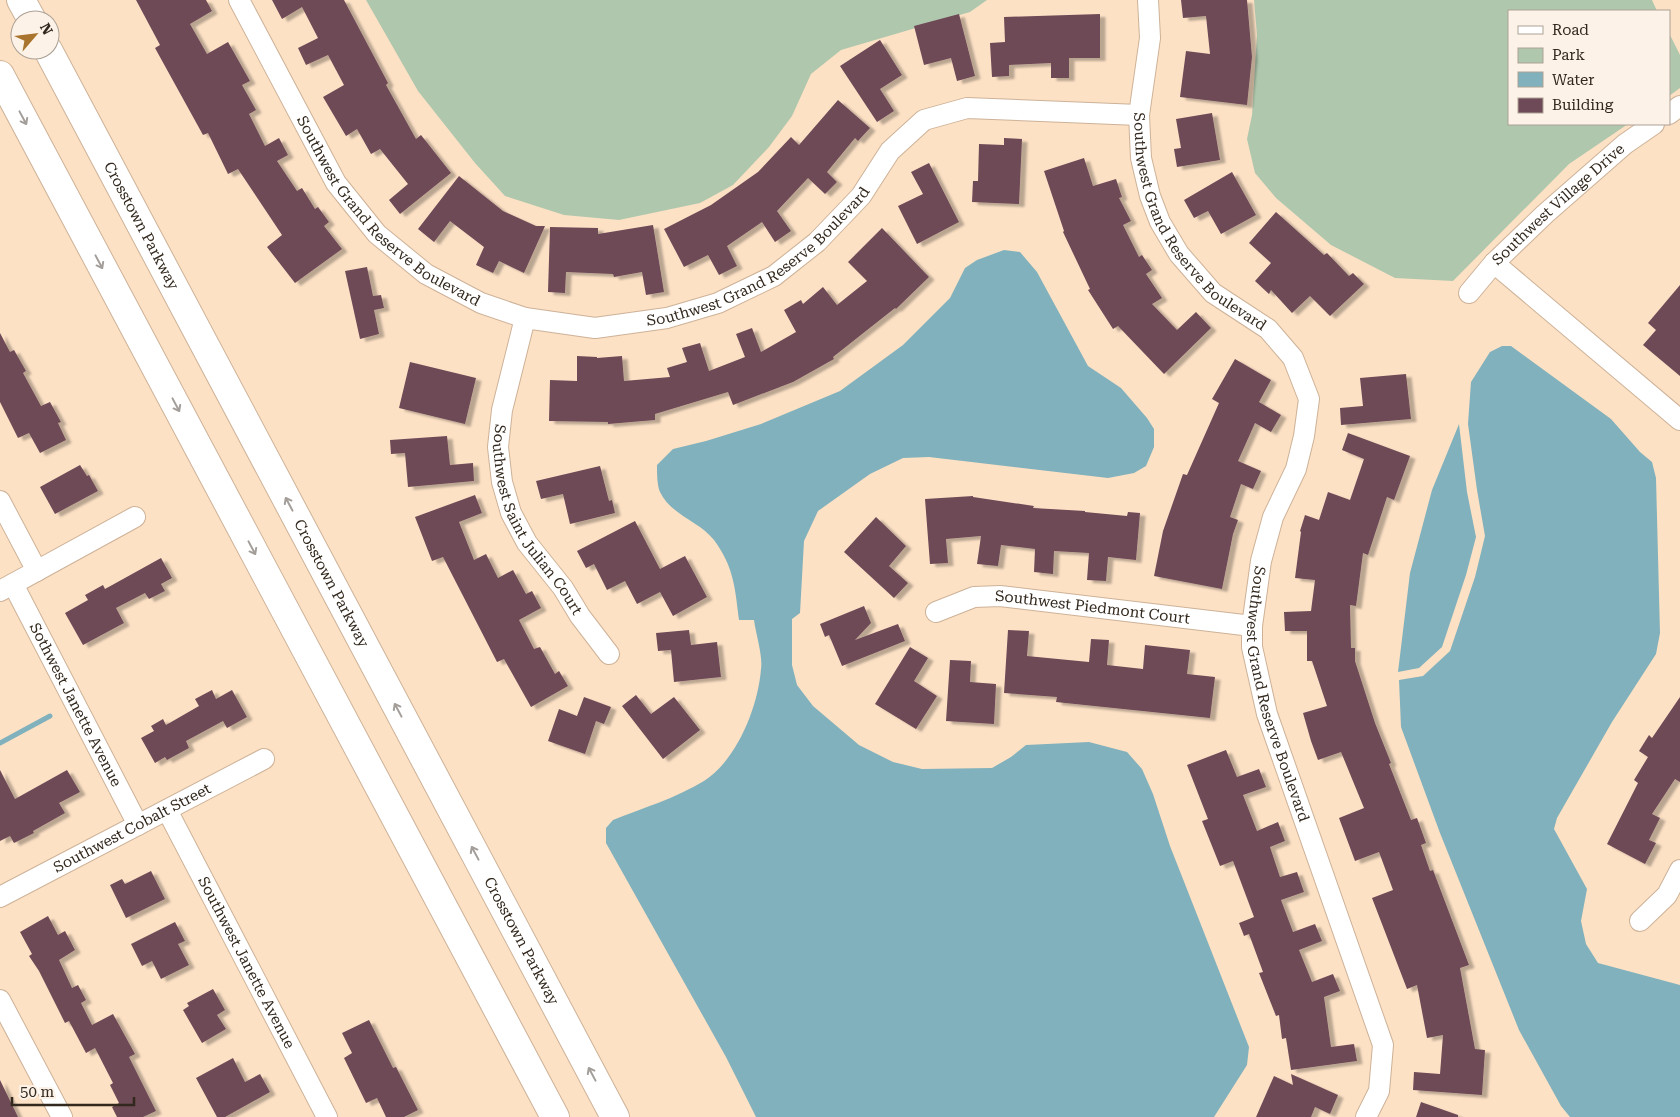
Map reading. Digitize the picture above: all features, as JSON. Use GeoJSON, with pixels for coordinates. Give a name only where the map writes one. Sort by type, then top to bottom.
{"type":"FeatureCollection","features":[{"type":"Feature","properties":{"kind":"main road","name":"Crosstown Parkway"},"geometry":{"type":"LineString","coordinates":[[53,60],[615,1117]]}},
{"type":"Feature","properties":{"kind":"main road"},"geometry":{"type":"LineString","coordinates":[[0,75],[555,1117]]}},
{"type":"Feature","properties":{"kind":"street","name":"Southwest Grand Reserve Boulevard"},"geometry":{"type":"LineString","coordinates":[[239,0],[336,183],[377,234],[426,274],[481,304],[525,318],[595,328],[667,318],[718,303],[774,276],[817,242],[861,196],[890,151],[924,120],[967,108],[1139,114],[1141,158],[1150,196],[1160,222],[1178,254],[1213,293],[1268,329],[1293,358],[1309,399],[1304,436],[1296,469],[1273,517],[1261,561],[1252,626],[1252,647],[1267,714],[1383,1045],[1380,1091],[1366,1117]]}},
{"type":"Feature","properties":{"kind":"street"},"geometry":{"type":"LineString","coordinates":[[1139,114],[1150,38],[1148,0]]}},
{"type":"Feature","properties":{"kind":"street","name":"Southwest Village Drive"},"geometry":{"type":"LineString","coordinates":[[1469,293],[1494,263],[1545,214],[1625,144],[1653,125]]}},
{"type":"Feature","properties":{"kind":"street"},"geometry":{"type":"LineString","coordinates":[[1494,263],[1680,420]]}},
{"type":"Feature","properties":{"kind":"street","name":"Southwest Saint Julian Court"},"geometry":{"type":"LineString","coordinates":[[525,318],[502,410],[498,447],[502,482],[511,514],[527,543],[563,588],[580,616],[609,654]]}},
{"type":"Feature","properties":{"kind":"street"},"geometry":{"type":"LineString","coordinates":[[0,501],[36,571]]}},
{"type":"Feature","properties":{"kind":"street"},"geometry":{"type":"LineString","coordinates":[[6,588],[135,517]]}},
{"type":"Feature","properties":{"kind":"street","name":"Sothwest Janette Avenue"},"geometry":{"type":"LineString","coordinates":[[6,588],[138,825]]}},
{"type":"Feature","properties":{"kind":"street","name":"Southwest Piedmont Court"},"geometry":{"type":"LineString","coordinates":[[936,612],[974,597],[1000,596],[1252,626]]}},
{"type":"Feature","properties":{"kind":"street","name":"Southwest Cobalt Street"},"geometry":{"type":"LineString","coordinates":[[0,897],[264,759]]}},
{"type":"Feature","properties":{"kind":"street","name":"Southwest Janette Avenue"},"geometry":{"type":"LineString","coordinates":[[166,810],[327,1117]]}},
{"type":"Feature","properties":{"kind":"street"},"geometry":{"type":"LineString","coordinates":[[1640,921],[1667,895],[1680,870]]}},
{"type":"Feature","properties":{"kind":"street"},"geometry":{"type":"LineString","coordinates":[[0,1000],[62,1117]]}},
{"type":"Feature","properties":{"kind":"green space"},"geometry":{"type":"Polygon","coordinates":[[[366,0],[987,0],[970,12],[841,50],[811,74],[792,116],[769,147],[733,185],[700,203],[619,220],[564,215],[505,196],[475,163],[418,91],[366,0]]]}},
{"type":"Feature","properties":{"kind":"green space"},"geometry":{"type":"Polygon","coordinates":[[[1254,0],[1652,0],[1657,10],[1508,10],[1508,125],[1627,125],[1569,164],[1453,281],[1395,278],[1331,245],[1276,198],[1255,173],[1247,139],[1252,115],[1257,35],[1254,0]]]}},
{"type":"Feature","properties":{"kind":"green space"},"geometry":{"type":"Polygon","coordinates":[[[1670,35],[1680,55],[1680,88],[1670,95],[1670,35]]]}},
{"type":"Feature","properties":{"kind":"water"},"geometry":{"type":"Polygon","coordinates":[[[1004,250],[1020,252],[1037,272],[1088,366],[1121,388],[1147,418],[1154,429],[1154,447],[1146,466],[1134,473],[1108,478],[929,457],[903,458],[870,474],[818,511],[804,541],[800,613],[792,619],[792,665],[797,685],[813,706],[859,745],[893,762],[922,769],[992,768],[1011,757],[1026,745],[1089,742],[1127,752],[1142,769],[1153,794],[1170,846],[1249,1047],[1247,1065],[1214,1117],[756,1117],[726,1057],[606,843],[606,828],[613,820],[682,793],[716,772],[736,746],[744,731],[759,684],[761,658],[754,620],[739,620],[735,588],[726,559],[708,533],[671,507],[665,500],[658,486],[657,465],[673,449],[761,424],[840,391],[903,345],[950,298],[965,268],[977,260],[1004,250]]]}},
{"type":"Feature","properties":{"kind":"water"},"geometry":{"type":"Polygon","coordinates":[[[1502,346],[1511,346],[1611,419],[1640,452],[1652,462],[1656,478],[1660,633],[1656,654],[1612,722],[1557,818],[1554,829],[1587,889],[1581,921],[1586,944],[1598,963],[1680,985],[1680,1117],[1570,1117],[1561,1106],[1519,1030],[1440,833],[1401,727],[1399,680],[1423,676],[1450,651],[1475,577],[1485,536],[1468,424],[1471,382],[1490,352],[1502,346]]]}},
{"type":"Feature","properties":{"kind":"water"},"geometry":{"type":"Polygon","coordinates":[[[1459,424],[1467,492],[1476,537],[1466,575],[1442,647],[1419,668],[1398,672],[1410,573],[1432,490],[1459,424]]]}},
{"type":"Feature","properties":{"kind":"building"},"geometry":{"type":"Polygon","coordinates":[[[136,0],[206,0],[212,11],[190,24],[207,54],[228,42],[250,81],[242,85],[256,110],[249,114],[265,146],[279,138],[288,155],[277,161],[297,191],[302,188],[315,209],[318,207],[329,222],[324,226],[342,249],[295,283],[267,247],[282,235],[238,169],[228,174],[208,133],[203,135],[155,48],[160,45],[136,0]]]}},
{"type":"Feature","properties":{"kind":"building"},"geometry":{"type":"Polygon","coordinates":[[[272,0],[344,0],[388,83],[386,85],[416,139],[421,135],[451,173],[400,214],[389,200],[408,184],[380,149],[371,154],[357,129],[346,136],[323,97],[344,85],[328,55],[306,65],[298,48],[318,38],[302,7],[282,19],[272,0]]]}},
{"type":"Feature","properties":{"kind":"building"},"geometry":{"type":"Polygon","coordinates":[[[1181,0],[1247,0],[1252,57],[1247,105],[1180,97],[1186,51],[1210,54],[1206,16],[1183,18],[1181,0]]]}},
{"type":"Feature","properties":{"kind":"building"},"geometry":{"type":"Polygon","coordinates":[[[959,14],[975,76],[957,81],[951,58],[924,65],[914,26],[959,14]]]}},
{"type":"Feature","properties":{"kind":"building"},"geometry":{"type":"Polygon","coordinates":[[[1100,14],[1100,58],[1069,58],[1069,78],[1051,78],[1051,63],[1009,65],[1009,76],[992,77],[990,43],[1005,42],[1004,17],[1100,14]]]}},
{"type":"Feature","properties":{"kind":"building"},"geometry":{"type":"Polygon","coordinates":[[[880,40],[902,75],[880,89],[894,111],[877,122],[840,66],[880,40]]]}},
{"type":"Feature","properties":{"kind":"building"},"geometry":{"type":"Polygon","coordinates":[[[838,100],[870,128],[858,141],[855,138],[827,172],[837,182],[825,194],[808,178],[777,211],[791,231],[775,242],[762,222],[727,246],[737,266],[719,275],[708,255],[684,267],[664,229],[711,205],[758,172],[791,137],[799,145],[838,100]]]}},
{"type":"Feature","properties":{"kind":"building"},"geometry":{"type":"Polygon","coordinates":[[[1212,113],[1220,160],[1177,167],[1174,149],[1181,148],[1176,119],[1212,113]]]}},
{"type":"Feature","properties":{"kind":"building"},"geometry":{"type":"Polygon","coordinates":[[[1004,138],[1022,139],[1019,204],[972,202],[973,181],[978,181],[979,144],[1004,145],[1004,138]]]}},
{"type":"Feature","properties":{"kind":"building"},"geometry":{"type":"Polygon","coordinates":[[[1084,158],[1093,186],[1116,179],[1122,197],[1119,198],[1131,221],[1123,225],[1139,257],[1142,255],[1152,270],[1146,274],[1162,298],[1152,304],[1177,330],[1196,312],[1211,328],[1164,374],[1118,326],[1113,329],[1088,290],[1090,289],[1063,232],[1044,171],[1084,158]]]}},
{"type":"Feature","properties":{"kind":"building"},"geometry":{"type":"Polygon","coordinates":[[[929,163],[959,222],[917,244],[898,206],[923,194],[911,172],[929,163]]]}},
{"type":"Feature","properties":{"kind":"building"},"geometry":{"type":"Polygon","coordinates":[[[1232,172],[1256,215],[1221,234],[1208,211],[1194,218],[1184,200],[1232,172]]]}},
{"type":"Feature","properties":{"kind":"building"},"geometry":{"type":"Polygon","coordinates":[[[459,176],[503,211],[536,226],[545,226],[524,273],[499,261],[493,273],[476,265],[484,247],[450,221],[434,242],[418,229],[459,176]]]}},
{"type":"Feature","properties":{"kind":"building"},"geometry":{"type":"Polygon","coordinates":[[[1276,212],[1324,255],[1327,253],[1349,276],[1353,273],[1364,284],[1330,316],[1310,296],[1292,313],[1271,290],[1269,294],[1255,281],[1271,263],[1249,243],[1276,212]]]}},
{"type":"Feature","properties":{"kind":"building"},"geometry":{"type":"Polygon","coordinates":[[[653,225],[664,292],[646,295],[642,272],[614,277],[613,274],[566,272],[565,293],[548,292],[550,227],[598,228],[598,234],[653,225]]]}},
{"type":"Feature","properties":{"kind":"building"},"geometry":{"type":"Polygon","coordinates":[[[882,228],[929,277],[896,309],[833,357],[834,359],[793,382],[733,405],[728,392],[655,414],[655,420],[608,424],[608,422],[549,421],[550,380],[577,381],[577,356],[597,358],[622,356],[624,381],[670,377],[667,368],[687,362],[682,348],[700,343],[709,371],[745,357],[736,334],[752,328],[761,352],[796,332],[784,310],[801,300],[803,304],[823,287],[837,305],[867,281],[848,262],[882,228]]]}},
{"type":"Feature","properties":{"kind":"building"},"geometry":{"type":"Polygon","coordinates":[[[367,267],[373,296],[381,295],[384,308],[374,310],[379,334],[360,339],[345,271],[367,267]]]}},
{"type":"Feature","properties":{"kind":"building"},"geometry":{"type":"Polygon","coordinates":[[[1680,285],[1680,376],[1643,345],[1656,330],[1648,323],[1680,285]]]}},
{"type":"Feature","properties":{"kind":"building"},"geometry":{"type":"Polygon","coordinates":[[[0,333],[10,352],[14,350],[26,371],[23,373],[41,406],[50,402],[61,422],[58,423],[66,440],[40,453],[29,433],[18,438],[0,402],[0,333]]]}},
{"type":"Feature","properties":{"kind":"building"},"geometry":{"type":"Polygon","coordinates":[[[1235,359],[1271,380],[1259,402],[1281,415],[1271,432],[1255,423],[1238,461],[1261,471],[1253,489],[1241,484],[1230,517],[1238,520],[1233,534],[1222,589],[1154,576],[1163,531],[1183,474],[1187,475],[1219,403],[1212,399],[1235,359]]]}},
{"type":"Feature","properties":{"kind":"building"},"geometry":{"type":"Polygon","coordinates":[[[410,362],[476,378],[465,424],[399,408],[410,362]]]}},
{"type":"Feature","properties":{"kind":"building"},"geometry":{"type":"Polygon","coordinates":[[[1406,374],[1411,419],[1341,425],[1340,408],[1363,406],[1360,378],[1406,374]]]}},
{"type":"Feature","properties":{"kind":"building"},"geometry":{"type":"Polygon","coordinates":[[[1348,433],[1410,456],[1394,500],[1387,497],[1368,555],[1363,553],[1356,606],[1350,605],[1351,648],[1355,648],[1355,661],[1375,723],[1391,763],[1389,764],[1411,820],[1417,818],[1426,843],[1421,845],[1430,871],[1433,870],[1469,965],[1460,968],[1475,1049],[1485,1050],[1482,1095],[1413,1090],[1414,1072],[1440,1074],[1443,1035],[1427,1038],[1417,985],[1407,989],[1372,898],[1393,890],[1379,852],[1355,861],[1339,818],[1364,808],[1341,752],[1318,760],[1311,741],[1303,713],[1327,706],[1312,661],[1307,661],[1307,631],[1285,631],[1284,612],[1311,611],[1315,580],[1295,578],[1300,531],[1305,515],[1319,520],[1328,492],[1350,500],[1364,459],[1342,450],[1348,433]]]}},
{"type":"Feature","properties":{"kind":"building"},"geometry":{"type":"Polygon","coordinates":[[[447,436],[450,465],[473,463],[474,481],[408,487],[405,453],[391,454],[390,440],[447,436]]]}},
{"type":"Feature","properties":{"kind":"building"},"geometry":{"type":"Polygon","coordinates":[[[80,465],[87,476],[89,475],[98,491],[55,514],[40,487],[80,465]]]}},
{"type":"Feature","properties":{"kind":"building"},"geometry":{"type":"Polygon","coordinates":[[[600,466],[609,501],[612,500],[615,513],[570,524],[563,494],[541,499],[536,481],[600,466]]]}},
{"type":"Feature","properties":{"kind":"building"},"geometry":{"type":"Polygon","coordinates":[[[475,495],[482,513],[459,522],[474,560],[486,554],[498,578],[513,570],[526,594],[532,591],[541,608],[519,620],[534,649],[540,647],[555,674],[559,671],[568,686],[531,707],[504,659],[497,662],[443,557],[432,561],[415,517],[475,495]]]}},
{"type":"Feature","properties":{"kind":"building"},"geometry":{"type":"Polygon","coordinates":[[[973,496],[1034,506],[1033,508],[1127,516],[1128,512],[1140,513],[1136,560],[1108,557],[1106,581],[1087,580],[1089,553],[1054,551],[1053,574],[1034,572],[1035,549],[1001,545],[998,566],[977,564],[981,536],[946,539],[948,563],[930,564],[925,499],[973,496]]]}},
{"type":"Feature","properties":{"kind":"building"},"geometry":{"type":"Polygon","coordinates":[[[876,517],[906,546],[889,566],[908,583],[894,598],[844,552],[876,517]]]}},
{"type":"Feature","properties":{"kind":"building"},"geometry":{"type":"Polygon","coordinates":[[[635,521],[660,569],[685,556],[707,597],[673,616],[660,592],[637,604],[625,581],[607,590],[594,564],[586,568],[577,551],[635,521]]]}},
{"type":"Feature","properties":{"kind":"building"},"geometry":{"type":"Polygon","coordinates":[[[161,558],[172,578],[161,584],[165,591],[149,599],[145,593],[116,608],[124,623],[83,645],[65,613],[88,600],[85,595],[103,585],[105,589],[161,558]]]}},
{"type":"Feature","properties":{"kind":"building"},"geometry":{"type":"Polygon","coordinates":[[[864,606],[871,623],[855,640],[898,624],[905,641],[842,666],[829,635],[825,637],[820,624],[864,606]]]}},
{"type":"Feature","properties":{"kind":"building"},"geometry":{"type":"Polygon","coordinates":[[[689,630],[691,645],[717,642],[721,677],[674,682],[671,650],[658,651],[656,633],[689,630]]]}},
{"type":"Feature","properties":{"kind":"building"},"geometry":{"type":"Polygon","coordinates":[[[1008,630],[1029,631],[1027,656],[1089,662],[1091,639],[1109,640],[1107,665],[1143,669],[1145,645],[1190,650],[1187,674],[1215,677],[1210,718],[1056,702],[1057,697],[1004,693],[1008,630]]]}},
{"type":"Feature","properties":{"kind":"building"},"geometry":{"type":"Polygon","coordinates":[[[910,647],[928,658],[914,681],[937,696],[916,729],[875,704],[910,647]]]}},
{"type":"Feature","properties":{"kind":"building"},"geometry":{"type":"Polygon","coordinates":[[[950,660],[971,661],[970,682],[996,684],[994,724],[946,721],[950,660]]]}},
{"type":"Feature","properties":{"kind":"building"},"geometry":{"type":"Polygon","coordinates":[[[212,690],[216,699],[232,690],[247,717],[227,728],[223,721],[186,741],[189,748],[167,760],[165,757],[155,763],[141,738],[154,731],[151,726],[163,719],[166,725],[199,706],[195,699],[212,690]]]}},
{"type":"Feature","properties":{"kind":"building"},"geometry":{"type":"Polygon","coordinates":[[[636,695],[651,714],[674,697],[700,730],[663,759],[622,706],[636,695]]]}},
{"type":"Feature","properties":{"kind":"building"},"geometry":{"type":"Polygon","coordinates":[[[584,697],[611,707],[604,724],[596,721],[585,754],[548,741],[559,709],[577,716],[584,697]]]}},
{"type":"Feature","properties":{"kind":"building"},"geometry":{"type":"Polygon","coordinates":[[[1680,697],[1680,782],[1675,779],[1652,814],[1660,818],[1649,840],[1656,843],[1645,864],[1607,844],[1638,783],[1634,780],[1648,757],[1639,751],[1649,735],[1652,738],[1680,697]]]}},
{"type":"Feature","properties":{"kind":"building"},"geometry":{"type":"Polygon","coordinates":[[[1226,750],[1237,777],[1259,769],[1266,787],[1243,795],[1257,831],[1278,822],[1285,841],[1270,847],[1280,877],[1297,872],[1304,892],[1281,900],[1293,932],[1315,924],[1322,941],[1299,950],[1312,982],[1333,974],[1340,991],[1324,997],[1331,1047],[1354,1044],[1357,1061],[1291,1070],[1286,1038],[1282,1039],[1279,1015],[1276,1016],[1259,973],[1263,972],[1249,934],[1244,936],[1239,923],[1254,917],[1233,861],[1220,866],[1202,821],[1208,819],[1187,765],[1226,750]]]}},
{"type":"Feature","properties":{"kind":"building"},"geometry":{"type":"Polygon","coordinates":[[[0,770],[15,799],[67,770],[80,792],[59,803],[65,813],[33,831],[34,833],[14,843],[10,836],[0,841],[0,770]]]}},
{"type":"Feature","properties":{"kind":"building"},"geometry":{"type":"Polygon","coordinates":[[[151,871],[165,899],[126,918],[110,885],[122,879],[125,884],[151,871]]]}},
{"type":"Feature","properties":{"kind":"building"},"geometry":{"type":"Polygon","coordinates":[[[48,916],[58,935],[65,931],[75,950],[59,960],[72,988],[78,985],[86,1000],[81,1003],[92,1025],[113,1014],[135,1054],[129,1057],[156,1111],[143,1117],[117,1117],[112,1107],[119,1103],[110,1085],[113,1083],[95,1048],[86,1053],[69,1021],[65,1023],[39,971],[29,956],[32,954],[20,932],[48,916]]]}},
{"type":"Feature","properties":{"kind":"building"},"geometry":{"type":"Polygon","coordinates":[[[175,922],[185,941],[178,944],[189,965],[161,979],[152,961],[142,966],[131,944],[175,922]]]}},
{"type":"Feature","properties":{"kind":"building"},"geometry":{"type":"Polygon","coordinates":[[[213,989],[225,1010],[217,1015],[226,1029],[202,1043],[183,1010],[189,1006],[187,1003],[213,989]]]}},
{"type":"Feature","properties":{"kind":"building"},"geometry":{"type":"Polygon","coordinates":[[[369,1020],[393,1068],[396,1067],[418,1110],[404,1117],[386,1117],[377,1098],[366,1103],[344,1058],[352,1053],[342,1033],[369,1020]]]}},
{"type":"Feature","properties":{"kind":"building"},"geometry":{"type":"Polygon","coordinates":[[[233,1058],[245,1082],[260,1074],[270,1092],[225,1117],[217,1117],[196,1078],[233,1058]]]}},
{"type":"Feature","properties":{"kind":"building"},"geometry":{"type":"Polygon","coordinates":[[[1291,1074],[1338,1095],[1330,1114],[1315,1107],[1311,1117],[1256,1117],[1274,1076],[1293,1085],[1291,1074]]]}},
{"type":"Feature","properties":{"kind":"building"},"geometry":{"type":"Polygon","coordinates":[[[0,1080],[18,1117],[0,1117],[0,1080]]]}},
{"type":"Feature","properties":{"kind":"building"},"geometry":{"type":"Polygon","coordinates":[[[1421,1102],[1458,1115],[1458,1117],[1416,1117],[1421,1102]]]}},
{"type":"Feature","properties":{"kind":"waterway"},"geometry":{"type":"LineString","coordinates":[[0,743],[50,716]]}}]}
